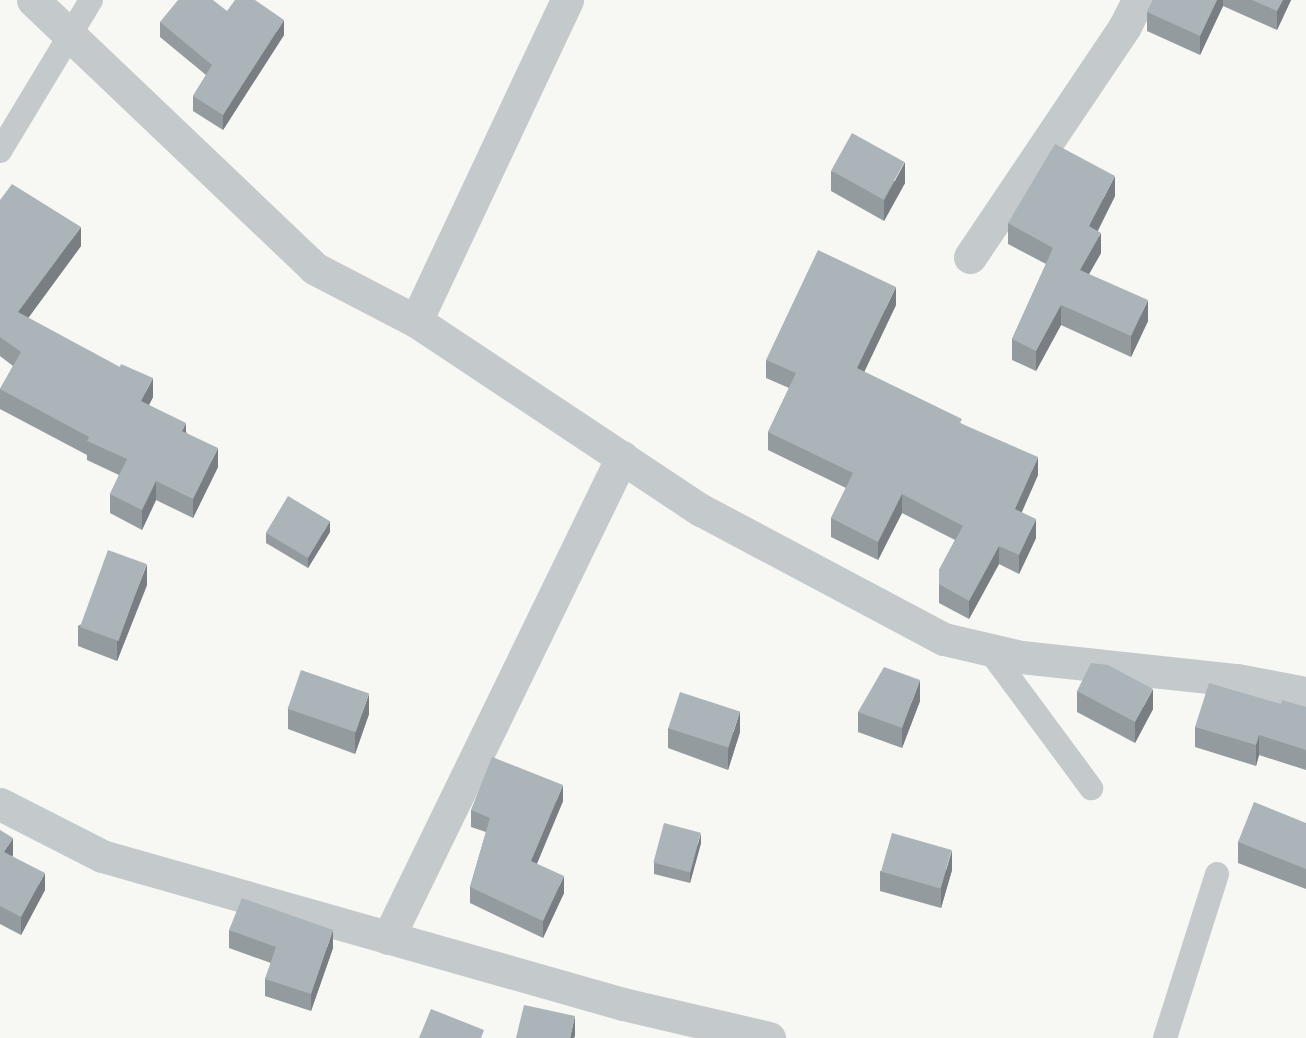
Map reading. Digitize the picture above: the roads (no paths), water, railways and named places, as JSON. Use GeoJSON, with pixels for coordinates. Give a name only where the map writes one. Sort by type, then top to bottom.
{"type":"FeatureCollection","features":[{"type":"Feature","properties":{"kind":"street"},"geometry":{"type":"LineString","coordinates":[[33,0],[314,268],[416,321],[701,510],[933,633],[989,650],[1022,657],[1237,680],[1306,693]]}},
{"type":"Feature","properties":{"kind":"street"},"geometry":{"type":"LineString","coordinates":[[416,321],[567,0]]}},
{"type":"Feature","properties":{"kind":"street"},"geometry":{"type":"LineString","coordinates":[[970,257],[1125,26],[1138,0]]}},
{"type":"Feature","properties":{"kind":"street"},"geometry":{"type":"LineString","coordinates":[[388,938],[622,458]]}},
{"type":"Feature","properties":{"kind":"street"},"geometry":{"type":"LineString","coordinates":[[0,804],[102,856],[623,1004],[769,1038]]}},
{"type":"Feature","properties":{"kind":"lane"},"geometry":{"type":"LineString","coordinates":[[0,151],[91,0]]}},
{"type":"Feature","properties":{"kind":"lane"},"geometry":{"type":"LineString","coordinates":[[989,650],[1091,788]]}},
{"type":"Feature","properties":{"kind":"lane"},"geometry":{"type":"LineString","coordinates":[[1165,1038],[1217,874]]}}]}
